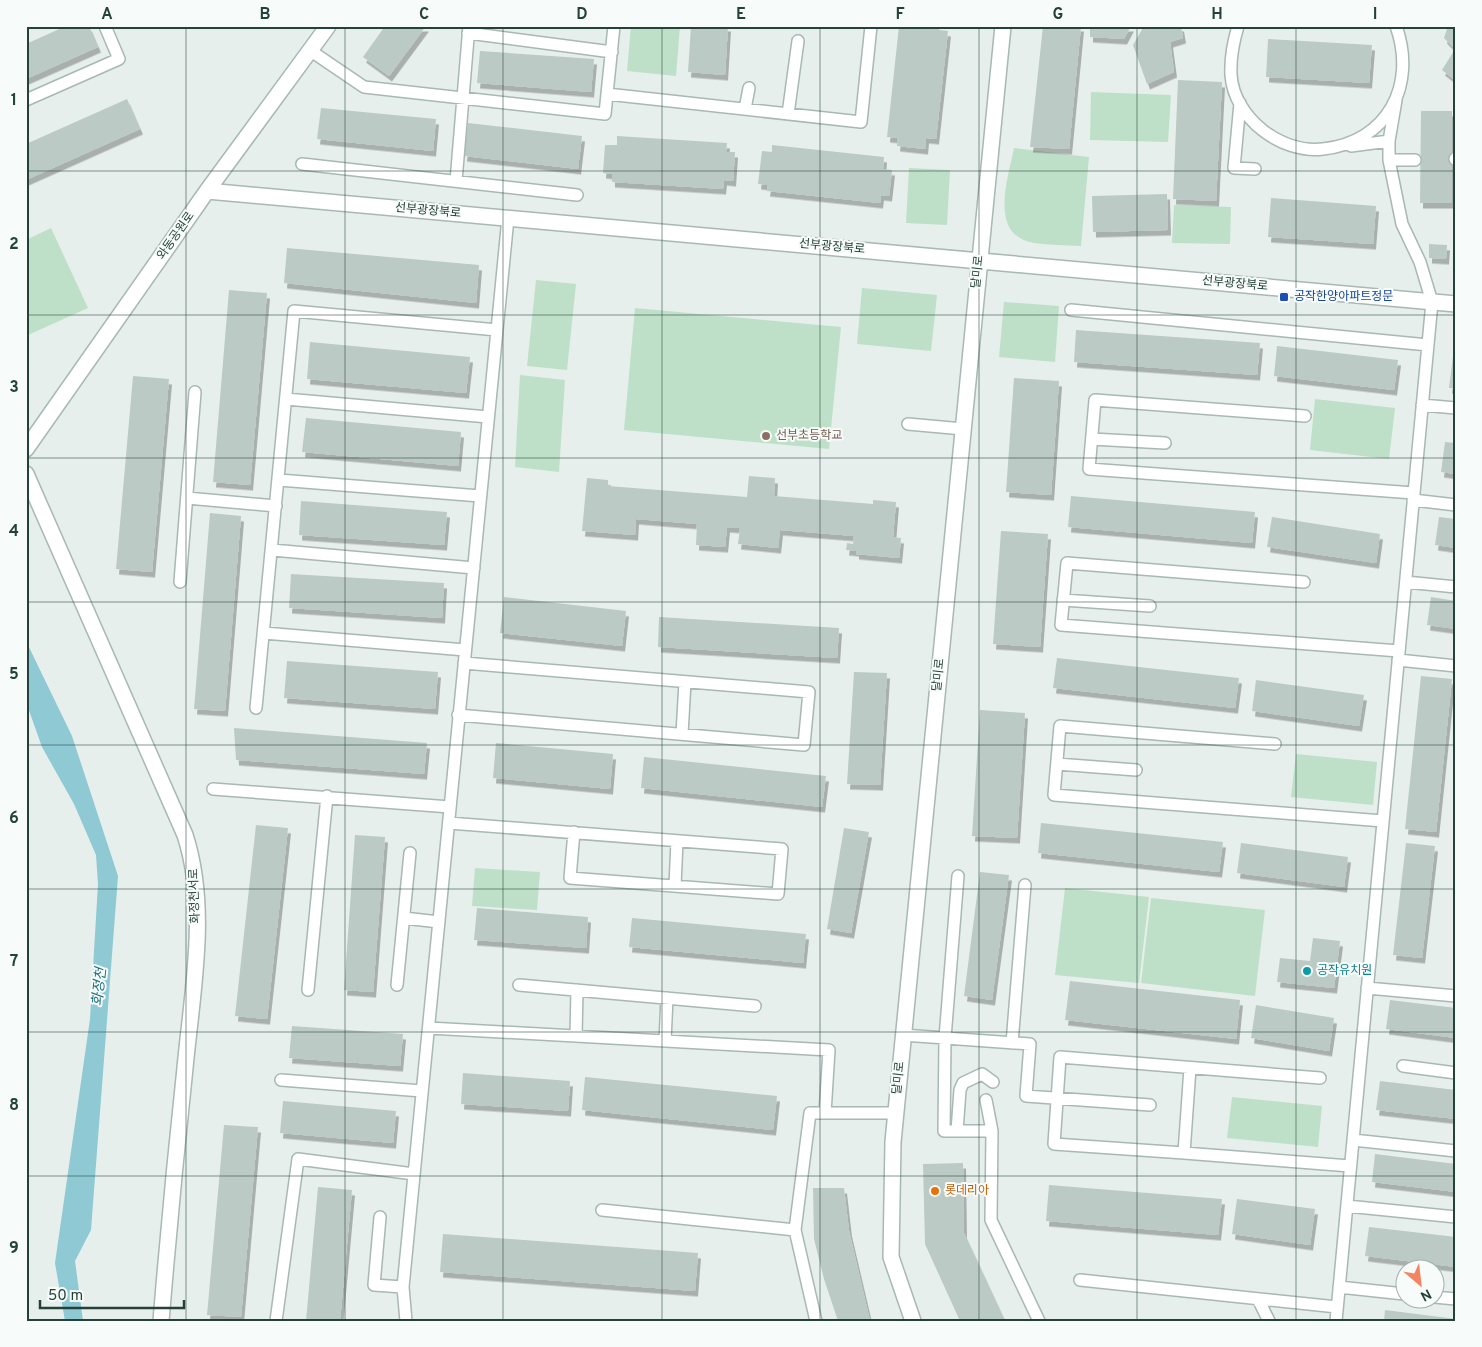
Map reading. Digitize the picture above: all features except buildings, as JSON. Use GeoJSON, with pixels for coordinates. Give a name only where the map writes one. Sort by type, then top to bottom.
{"type":"FeatureCollection","features":[{"type":"Feature","properties":{"kind":"street","name":"와동공원로"},"geometry":{"type":"LineString","coordinates":[[26,449],[207,191],[328,26]]}},
{"type":"Feature","properties":{"kind":"street","name":"달미로"},"geometry":{"type":"LineString","coordinates":[[913,1321],[891,1257],[893,1142],[1002,26]]}},
{"type":"Feature","properties":{"kind":"street","name":"선부광장북로"},"geometry":{"type":"LineString","coordinates":[[207,191],[1456,304]]}},
{"type":"Feature","properties":{"kind":"street","name":"화정천서로"},"geometry":{"type":"LineString","coordinates":[[26,474],[185,835],[194,862],[197,892],[195,961],[161,1321]]}},
{"type":"Feature","properties":{"kind":"lane"},"geometry":{"type":"LineString","coordinates":[[26,100],[119,59],[105,26]]}},
{"type":"Feature","properties":{"kind":"lane"},"geometry":{"type":"LineString","coordinates":[[311,51],[364,87],[605,114],[614,26]]}},
{"type":"Feature","properties":{"kind":"lane"},"geometry":{"type":"LineString","coordinates":[[607,94],[860,122],[871,26]]}},
{"type":"Feature","properties":{"kind":"lane"},"geometry":{"type":"LineString","coordinates":[[1238,26],[1231,50],[1231,77],[1240,103],[1254,123],[1274,138],[1297,148],[1321,150],[1389,141]]}},
{"type":"Feature","properties":{"kind":"lane"},"geometry":{"type":"LineString","coordinates":[[1336,1321],[1432,302],[1420,262],[1402,224],[1390,160],[1389,141],[1396,100],[1404,74],[1403,46],[1396,26]]}},
{"type":"Feature","properties":{"kind":"lane"},"geometry":{"type":"LineString","coordinates":[[456,181],[468,30],[612,52]]}},
{"type":"Feature","properties":{"kind":"lane"},"geometry":{"type":"LineString","coordinates":[[788,114],[798,41]]}},
{"type":"Feature","properties":{"kind":"lane"},"geometry":{"type":"LineString","coordinates":[[745,109],[749,88]]}},
{"type":"Feature","properties":{"kind":"lane"},"geometry":{"type":"LineString","coordinates":[[1321,150],[1345,145],[1366,135],[1384,120],[1396,100]]}},
{"type":"Feature","properties":{"kind":"lane"},"geometry":{"type":"LineString","coordinates":[[1240,103],[1234,168],[1255,169]]}},
{"type":"Feature","properties":{"kind":"lane"},"geometry":{"type":"LineString","coordinates":[[1390,160],[1415,160]]}},
{"type":"Feature","properties":{"kind":"lane"},"geometry":{"type":"LineString","coordinates":[[302,164],[577,195]]}},
{"type":"Feature","properties":{"kind":"lane"},"geometry":{"type":"LineString","coordinates":[[406,1321],[403,1287],[508,218]]}},
{"type":"Feature","properties":{"kind":"lane"},"geometry":{"type":"LineString","coordinates":[[1071,310],[1428,345]]}},
{"type":"Feature","properties":{"kind":"lane"},"geometry":{"type":"LineString","coordinates":[[256,708],[294,311],[497,330]]}},
{"type":"Feature","properties":{"kind":"lane"},"geometry":{"type":"LineString","coordinates":[[180,582],[195,392]]}},
{"type":"Feature","properties":{"kind":"lane"},"geometry":{"type":"LineString","coordinates":[[286,399],[488,417]]}},
{"type":"Feature","properties":{"kind":"lane"},"geometry":{"type":"LineString","coordinates":[[1305,416],[1095,400],[1089,469],[1414,497],[1456,505]]}},
{"type":"Feature","properties":{"kind":"lane"},"geometry":{"type":"LineString","coordinates":[[1422,405],[1456,408]]}},
{"type":"Feature","properties":{"kind":"lane"},"geometry":{"type":"LineString","coordinates":[[908,424],[963,428]]}},
{"type":"Feature","properties":{"kind":"lane"},"geometry":{"type":"LineString","coordinates":[[1092,439],[1165,443]]}},
{"type":"Feature","properties":{"kind":"lane"},"geometry":{"type":"LineString","coordinates":[[279,480],[480,496]]}},
{"type":"Feature","properties":{"kind":"lane"},"geometry":{"type":"LineString","coordinates":[[186,498],[276,506]]}},
{"type":"Feature","properties":{"kind":"lane"},"geometry":{"type":"LineString","coordinates":[[272,550],[474,568]]}},
{"type":"Feature","properties":{"kind":"lane"},"geometry":{"type":"LineString","coordinates":[[1304,582],[1066,563],[1061,624],[1399,656],[1456,666]]}},
{"type":"Feature","properties":{"kind":"lane"},"geometry":{"type":"LineString","coordinates":[[1406,582],[1456,587]]}},
{"type":"Feature","properties":{"kind":"lane"},"geometry":{"type":"LineString","coordinates":[[1063,600],[1150,606]]}},
{"type":"Feature","properties":{"kind":"lane"},"geometry":{"type":"LineString","coordinates":[[264,633],[465,650]]}},
{"type":"Feature","properties":{"kind":"lane"},"geometry":{"type":"LineString","coordinates":[[458,715],[804,745],[809,692],[464,663]]}},
{"type":"Feature","properties":{"kind":"lane"},"geometry":{"type":"LineString","coordinates":[[682,734],[685,682]]}},
{"type":"Feature","properties":{"kind":"lane"},"geometry":{"type":"LineString","coordinates":[[1275,744],[1060,726],[1054,795],[1382,821]]}},
{"type":"Feature","properties":{"kind":"lane"},"geometry":{"type":"LineString","coordinates":[[1057,764],[1136,770]]}},
{"type":"Feature","properties":{"kind":"lane"},"geometry":{"type":"LineString","coordinates":[[213,789],[327,796],[450,807]]}},
{"type":"Feature","properties":{"kind":"lane"},"geometry":{"type":"LineString","coordinates":[[308,990],[327,796]]}},
{"type":"Feature","properties":{"kind":"lane"},"geometry":{"type":"LineString","coordinates":[[449,823],[574,832],[782,849],[778,894],[570,878],[574,832]]}},
{"type":"Feature","properties":{"kind":"lane"},"geometry":{"type":"LineString","coordinates":[[675,886],[677,841]]}},
{"type":"Feature","properties":{"kind":"lane"},"geometry":{"type":"LineString","coordinates":[[397,986],[410,853]]}},
{"type":"Feature","properties":{"kind":"lane"},"geometry":{"type":"LineString","coordinates":[[958,876],[945,1038],[944,1131],[992,1131]]}},
{"type":"Feature","properties":{"kind":"lane"},"geometry":{"type":"LineString","coordinates":[[1012,1043],[1025,885]]}},
{"type":"Feature","properties":{"kind":"lane"},"geometry":{"type":"LineString","coordinates":[[404,918],[439,922]]}},
{"type":"Feature","properties":{"kind":"lane"},"geometry":{"type":"LineString","coordinates":[[519,985],[755,1006]]}},
{"type":"Feature","properties":{"kind":"lane"},"geometry":{"type":"LineString","coordinates":[[1367,988],[1456,996]]}},
{"type":"Feature","properties":{"kind":"lane"},"geometry":{"type":"LineString","coordinates":[[576,1036],[577,990]]}},
{"type":"Feature","properties":{"kind":"lane"},"geometry":{"type":"LineString","coordinates":[[665,1041],[667,998]]}},
{"type":"Feature","properties":{"kind":"lane"},"geometry":{"type":"LineString","coordinates":[[429,1028],[829,1050],[825,1113]]}},
{"type":"Feature","properties":{"kind":"lane"},"geometry":{"type":"LineString","coordinates":[[903,1035],[1030,1044],[1026,1096],[1150,1105]]}},
{"type":"Feature","properties":{"kind":"lane"},"geometry":{"type":"LineString","coordinates":[[1320,1078],[1060,1057],[1054,1144],[1350,1166]]}},
{"type":"Feature","properties":{"kind":"lane"},"geometry":{"type":"LineString","coordinates":[[1403,1066],[1456,1073]]}},
{"type":"Feature","properties":{"kind":"lane"},"geometry":{"type":"LineString","coordinates":[[1184,1153],[1190,1068]]}},
{"type":"Feature","properties":{"kind":"lane"},"geometry":{"type":"LineString","coordinates":[[956,1131],[960,1090],[963,1083],[982,1074],[993,1082]]}},
{"type":"Feature","properties":{"kind":"lane"},"geometry":{"type":"LineString","coordinates":[[281,1080],[422,1092]]}},
{"type":"Feature","properties":{"kind":"lane"},"geometry":{"type":"LineString","coordinates":[[986,1100],[992,1131],[991,1220],[1039,1321]]}},
{"type":"Feature","properties":{"kind":"lane"},"geometry":{"type":"LineString","coordinates":[[816,1321],[795,1230],[810,1113],[896,1113]]}},
{"type":"Feature","properties":{"kind":"lane"},"geometry":{"type":"LineString","coordinates":[[1353,1140],[1456,1151]]}},
{"type":"Feature","properties":{"kind":"lane"},"geometry":{"type":"LineString","coordinates":[[276,1321],[298,1159],[414,1174]]}},
{"type":"Feature","properties":{"kind":"lane"},"geometry":{"type":"LineString","coordinates":[[1347,1206],[1456,1217]]}},
{"type":"Feature","properties":{"kind":"lane"},"geometry":{"type":"LineString","coordinates":[[602,1210],[795,1230]]}},
{"type":"Feature","properties":{"kind":"lane"},"geometry":{"type":"LineString","coordinates":[[380,1217],[374,1284],[403,1287]]}},
{"type":"Feature","properties":{"kind":"lane"},"geometry":{"type":"LineString","coordinates":[[1080,1280],[1337,1307]]}},
{"type":"Feature","properties":{"kind":"lane"},"geometry":{"type":"LineString","coordinates":[[1339,1287],[1394,1293]]}},
{"type":"Feature","properties":{"kind":"lane"},"geometry":{"type":"LineString","coordinates":[[1258,1299],[1269,1321]]}},
{"type":"Feature","properties":{"kind":"green space"},"geometry":{"type":"Polygon","coordinates":[[[631,26],[680,26],[676,76],[627,71],[631,26]]]}},
{"type":"Feature","properties":{"kind":"green space"},"geometry":{"type":"Polygon","coordinates":[[[1091,92],[1171,95],[1168,142],[1090,140],[1091,92]]]}},
{"type":"Feature","properties":{"kind":"green space"},"geometry":{"type":"Polygon","coordinates":[[[1014,148],[1089,157],[1081,246],[1034,243],[1020,238],[1011,229],[1006,218],[1004,204],[1014,148]]]}},
{"type":"Feature","properties":{"kind":"green space"},"geometry":{"type":"Polygon","coordinates":[[[909,168],[950,170],[947,225],[906,223],[909,168]]]}},
{"type":"Feature","properties":{"kind":"green space"},"geometry":{"type":"Polygon","coordinates":[[[1174,205],[1231,207],[1230,244],[1172,243],[1174,205]]]}},
{"type":"Feature","properties":{"kind":"green space"},"geometry":{"type":"Polygon","coordinates":[[[51,228],[88,308],[26,336],[26,240],[51,228]]]}},
{"type":"Feature","properties":{"kind":"green space"},"geometry":{"type":"Polygon","coordinates":[[[536,280],[576,284],[567,370],[527,366],[536,280]]]}},
{"type":"Feature","properties":{"kind":"green space"},"geometry":{"type":"Polygon","coordinates":[[[862,288],[937,295],[931,351],[857,344],[862,288]]]}},
{"type":"Feature","properties":{"kind":"green space"},"geometry":{"type":"Polygon","coordinates":[[[1004,302],[1059,306],[1055,362],[999,357],[1004,302]]]}},
{"type":"Feature","properties":{"kind":"green space"},"geometry":{"type":"Polygon","coordinates":[[[635,308],[841,327],[829,449],[624,430],[635,308]]]}},
{"type":"Feature","properties":{"kind":"green space"},"geometry":{"type":"Polygon","coordinates":[[[520,375],[565,380],[559,472],[515,467],[520,375]]]}},
{"type":"Feature","properties":{"kind":"green space"},"geometry":{"type":"Polygon","coordinates":[[[1315,399],[1395,408],[1389,459],[1310,450],[1315,399]]]}},
{"type":"Feature","properties":{"kind":"green space"},"geometry":{"type":"Polygon","coordinates":[[[1296,754],[1377,762],[1373,805],[1291,797],[1296,754]]]}},
{"type":"Feature","properties":{"kind":"green space"},"geometry":{"type":"Polygon","coordinates":[[[475,868],[540,872],[537,910],[472,906],[475,868]]]}},
{"type":"Feature","properties":{"kind":"green space"},"geometry":{"type":"Polygon","coordinates":[[[1065,888],[1149,897],[1139,983],[1055,975],[1065,888]]]}},
{"type":"Feature","properties":{"kind":"green space"},"geometry":{"type":"Polygon","coordinates":[[[1151,898],[1265,910],[1255,996],[1141,983],[1151,898]]]}},
{"type":"Feature","properties":{"kind":"green space"},"geometry":{"type":"Polygon","coordinates":[[[1232,1097],[1322,1106],[1318,1147],[1227,1138],[1232,1097]]]}},
{"type":"Feature","properties":{"kind":"water","name":"화정천"},"geometry":{"type":"Polygon","coordinates":[[[26,641],[72,736],[118,876],[91,1230],[75,1261],[83,1321],[65,1321],[55,1263],[90,1019],[98,884],[96,855],[74,804],[42,747],[26,702],[26,641]]]}},
{"type":"Feature","properties":{"kind":"place","name":"공작한양아파트정문"},"geometry":{"type":"Point","coordinates":[1284,297]}},
{"type":"Feature","properties":{"kind":"place","name":"선부초등학교"},"geometry":{"type":"Point","coordinates":[766,436]}},
{"type":"Feature","properties":{"kind":"place","name":"공작유치원"},"geometry":{"type":"Point","coordinates":[1307,971]}},
{"type":"Feature","properties":{"kind":"place","name":"롯데리아"},"geometry":{"type":"Point","coordinates":[935,1191]}}]}
